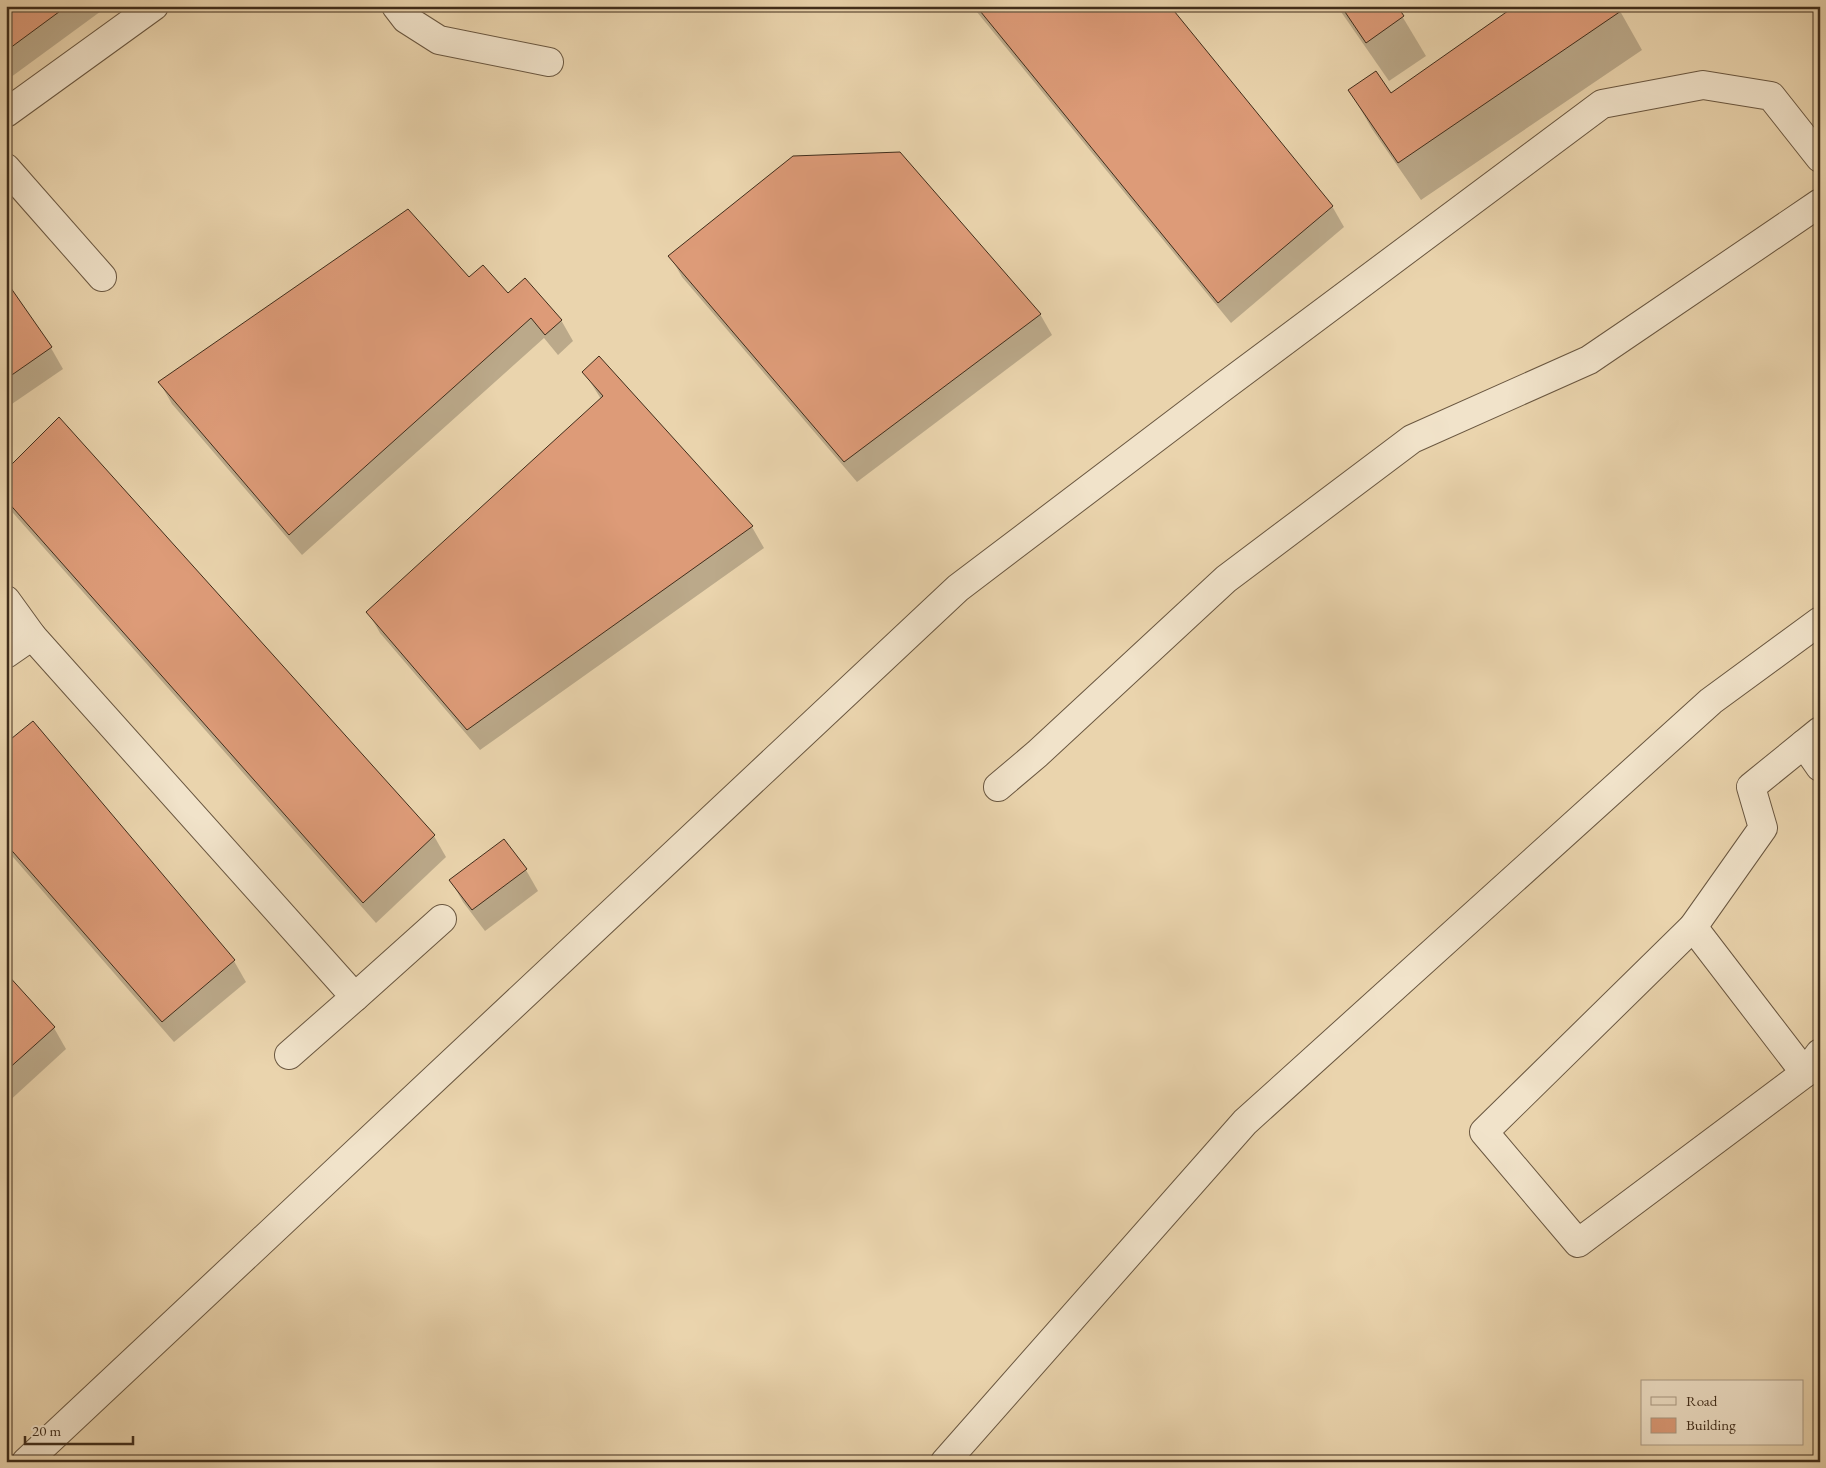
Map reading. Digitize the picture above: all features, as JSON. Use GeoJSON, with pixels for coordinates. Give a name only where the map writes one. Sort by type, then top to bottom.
{"type":"FeatureCollection","features":[{"type":"Feature","properties":{"kind":"street"},"geometry":{"type":"LineString","coordinates":[[6,112],[154,6]]}},
{"type":"Feature","properties":{"kind":"street"},"geometry":{"type":"LineString","coordinates":[[396,6],[406,19],[439,40],[549,62]]}},
{"type":"Feature","properties":{"kind":"street"},"geometry":{"type":"LineString","coordinates":[[26,1462],[958,588],[1602,104],[1703,85],[1772,96],[1820,158]]}},
{"type":"Feature","properties":{"kind":"street"},"geometry":{"type":"LineString","coordinates":[[6,168],[102,277]]}},
{"type":"Feature","properties":{"kind":"street"},"geometry":{"type":"LineString","coordinates":[[998,787],[1037,754],[1226,579],[1412,439],[1589,360],[1820,203]]}},
{"type":"Feature","properties":{"kind":"street"},"geometry":{"type":"LineString","coordinates":[[6,600],[32,636],[355,997]]}},
{"type":"Feature","properties":{"kind":"street"},"geometry":{"type":"LineString","coordinates":[[945,1462],[1245,1122],[1711,701],[1820,621]]}},
{"type":"Feature","properties":{"kind":"street"},"geometry":{"type":"LineString","coordinates":[[6,654],[32,636]]}},
{"type":"Feature","properties":{"kind":"street"},"geometry":{"type":"LineString","coordinates":[[1693,927],[1812,1063],[1578,1243],[1484,1132],[1693,927],[1763,828],[1751,787],[1812,738],[1820,767]]}},
{"type":"Feature","properties":{"kind":"street"},"geometry":{"type":"LineString","coordinates":[[289,1055],[442,919]]}},
{"type":"Feature","properties":{"kind":"building"},"geometry":{"type":"Polygon","coordinates":[[[6,6],[67,6],[6,51],[6,6]]]}},
{"type":"Feature","properties":{"kind":"building"},"geometry":{"type":"Polygon","coordinates":[[[976,6],[1170,6],[1333,206],[1218,303],[976,6]]]}},
{"type":"Feature","properties":{"kind":"building"},"geometry":{"type":"Polygon","coordinates":[[[1341,6],[1397,6],[1404,16],[1366,43],[1341,6]]]}},
{"type":"Feature","properties":{"kind":"building"},"geometry":{"type":"Polygon","coordinates":[[[1515,6],[1618,6],[1621,11],[1398,163],[1348,90],[1376,71],[1391,93],[1515,6]]]}},
{"type":"Feature","properties":{"kind":"building"},"geometry":{"type":"Polygon","coordinates":[[[900,152],[1041,314],[844,462],[668,256],[793,156],[900,152]]]}},
{"type":"Feature","properties":{"kind":"building"},"geometry":{"type":"Polygon","coordinates":[[[408,209],[469,277],[483,265],[508,293],[525,278],[562,320],[545,335],[531,318],[289,535],[158,382],[408,209]]]}},
{"type":"Feature","properties":{"kind":"building"},"geometry":{"type":"Polygon","coordinates":[[[6,281],[52,347],[6,379],[6,281]]]}},
{"type":"Feature","properties":{"kind":"building"},"geometry":{"type":"Polygon","coordinates":[[[599,356],[753,526],[467,730],[366,612],[603,396],[582,372],[599,356]]]}},
{"type":"Feature","properties":{"kind":"building"},"geometry":{"type":"Polygon","coordinates":[[[59,417],[435,835],[363,903],[6,500],[6,470],[59,417]]]}},
{"type":"Feature","properties":{"kind":"building"},"geometry":{"type":"Polygon","coordinates":[[[33,721],[235,960],[162,1022],[6,844],[6,743],[33,721]]]}},
{"type":"Feature","properties":{"kind":"building"},"geometry":{"type":"Polygon","coordinates":[[[504,839],[527,869],[472,910],[449,880],[504,839]]]}},
{"type":"Feature","properties":{"kind":"building"},"geometry":{"type":"Polygon","coordinates":[[[6,973],[55,1027],[6,1071],[6,973]]]}}]}
